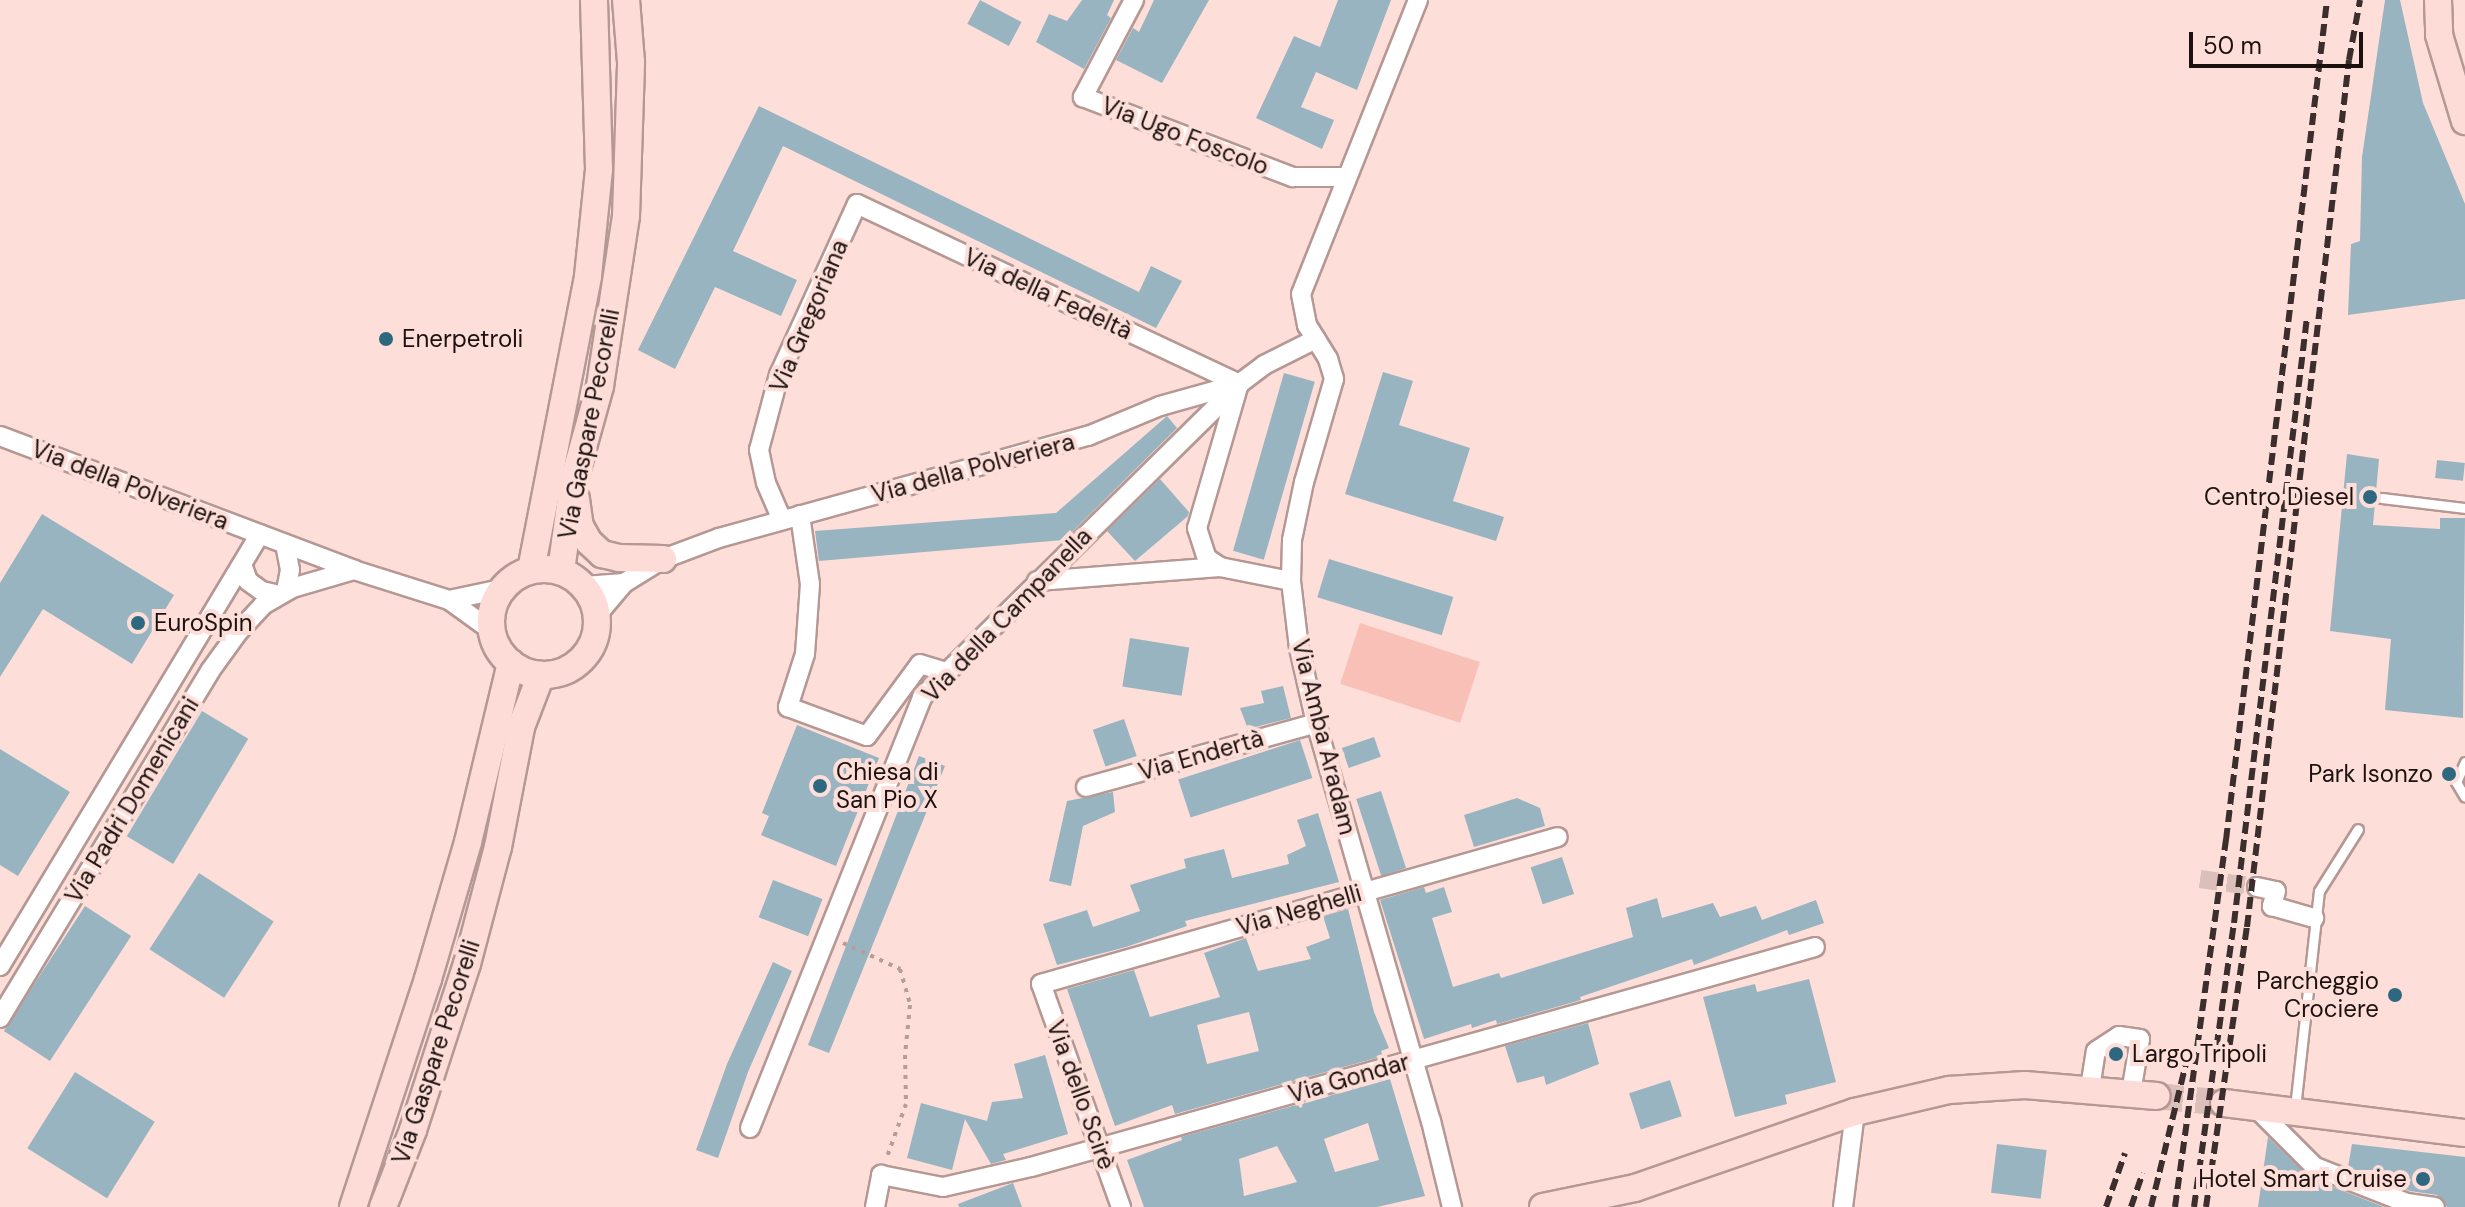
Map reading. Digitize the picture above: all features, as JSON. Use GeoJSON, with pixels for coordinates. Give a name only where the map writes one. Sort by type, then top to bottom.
{"type":"FeatureCollection","features":[{"type":"Feature","properties":{"kind":"street","name":"Via Gaspare Pecorelli"},"geometry":{"type":"LineString","coordinates":[[531,570],[588,276],[599,169],[594,0]]}},
{"type":"Feature","properties":{"kind":"street","name":"Via Gaspare Pecorelli"},"geometry":{"type":"LineString","coordinates":[[584,586],[561,571],[573,483],[600,386],[626,216],[631,62],[626,0]]}},
{"type":"Feature","properties":{"kind":"street","name":"Via Ugo Foscolo"},"geometry":{"type":"LineString","coordinates":[[1134,0],[1083,97],[1293,177],[1347,177]]}},
{"type":"Feature","properties":{"kind":"street","name":"Via Amba Aradam"},"geometry":{"type":"LineString","coordinates":[[1418,0],[1301,294],[1307,325],[1328,359],[1334,379],[1301,496],[1292,540],[1291,581],[1299,648],[1316,723],[1414,1060],[1452,1207]]}},
{"type":"Feature","properties":{"kind":"street"},"geometry":{"type":"LineString","coordinates":[[2438,0],[2439,35],[2465,121]]}},
{"type":"Feature","properties":{"kind":"street","name":"Via della Fedeltà"},"geometry":{"type":"LineString","coordinates":[[857,204],[1239,384]]}},
{"type":"Feature","properties":{"kind":"street","name":"Via Gregoriana"},"geometry":{"type":"LineString","coordinates":[[782,520],[766,483],[759,450],[779,375],[857,204]]}},
{"type":"Feature","properties":{"kind":"street","name":"Via della Polveriera"},"geometry":{"type":"LineString","coordinates":[[597,615],[624,583],[663,559],[782,520],[1088,436],[1160,406],[1239,384],[1264,365],[1316,339]]}},
{"type":"Feature","properties":{"kind":"street"},"geometry":{"type":"LineString","coordinates":[[1220,567],[1207,558],[1197,528],[1239,384]]}},
{"type":"Feature","properties":{"kind":"street","name":"Via della Campanella"},"geometry":{"type":"LineString","coordinates":[[750,1128],[922,697],[1239,384]]}},
{"type":"Feature","properties":{"kind":"street","name":"Via della Polveriera"},"geometry":{"type":"LineString","coordinates":[[0,436],[260,534]]}},
{"type":"Feature","properties":{"kind":"street"},"geometry":{"type":"LineString","coordinates":[[573,483],[580,526],[589,542],[602,554],[619,558],[663,559]]}},
{"type":"Feature","properties":{"kind":"street"},"geometry":{"type":"LineString","coordinates":[[800,515],[810,584],[805,654],[788,707],[867,736],[920,664],[946,672]]}},
{"type":"Feature","properties":{"kind":"street"},"geometry":{"type":"LineString","coordinates":[[260,534],[354,570],[449,600],[492,631]]}},
{"type":"Feature","properties":{"kind":"street","name":"Via Padri Domenicani"},"geometry":{"type":"LineString","coordinates":[[0,966],[243,567],[260,534]]}},
{"type":"Feature","properties":{"kind":"street"},"geometry":{"type":"LineString","coordinates":[[243,567],[248,581],[262,591],[282,593],[290,570],[285,544]]}},
{"type":"Feature","properties":{"kind":"street"},"geometry":{"type":"LineString","coordinates":[[1037,581],[1220,567],[1291,581]]}},
{"type":"Feature","properties":{"kind":"street","name":"Via Padri Domenicani"},"geometry":{"type":"LineString","coordinates":[[0,1018],[210,671],[239,631],[263,605],[282,593],[354,570]]}},
{"type":"Feature","properties":{"kind":"street"},"geometry":{"type":"LineString","coordinates":[[561,571],[531,570],[511,579],[501,589],[491,614],[492,631],[496,644],[511,663],[541,675],[558,673],[584,657],[597,631],[597,615],[584,586]]}},
{"type":"Feature","properties":{"kind":"street","name":"Via della Polveriera"},"geometry":{"type":"LineString","coordinates":[[584,586],[624,583]]}},
{"type":"Feature","properties":{"kind":"street"},"geometry":{"type":"LineString","coordinates":[[449,600],[501,589]]}},
{"type":"Feature","properties":{"kind":"street","name":"Via Gaspare Pecorelli"},"geometry":{"type":"LineString","coordinates":[[353,1207],[428,979],[468,842],[511,663]]}},
{"type":"Feature","properties":{"kind":"street","name":"Via Gaspare Pecorelli"},"geometry":{"type":"LineString","coordinates":[[383,1207],[413,1130],[467,964],[498,847],[521,727],[541,675]]}},
{"type":"Feature","properties":{"kind":"street","name":"Via Endertà"},"geometry":{"type":"LineString","coordinates":[[1086,787],[1316,723]]}},
{"type":"Feature","properties":{"kind":"street","name":"Via Neghelli"},"geometry":{"type":"LineString","coordinates":[[1041,984],[1558,837]]}},
{"type":"Feature","properties":{"kind":"street"},"geometry":{"type":"LineString","coordinates":[[2257,887],[2276,891],[2272,906],[2314,918]]}},
{"type":"Feature","properties":{"kind":"street","name":"Via Gondar"},"geometry":{"type":"LineString","coordinates":[[881,1175],[943,1187],[1100,1148],[1815,947]]}},
{"type":"Feature","properties":{"kind":"street","name":"Via dello Scirè"},"geometry":{"type":"LineString","coordinates":[[1041,984],[1121,1207]]}},
{"type":"Feature","properties":{"kind":"street"},"geometry":{"type":"LineString","coordinates":[[1543,1207],[1635,1188],[1855,1112],[1949,1090],[2025,1085],[2144,1094],[2140,1039],[2119,1036],[2096,1051],[2090,1088]]}},
{"type":"Feature","properties":{"kind":"street"},"geometry":{"type":"LineString","coordinates":[[2224,1103],[2465,1133]]}},
{"type":"Feature","properties":{"kind":"street"},"geometry":{"type":"LineString","coordinates":[[2253,1106],[2315,1167],[2407,1203],[2435,1207]]}},
{"type":"Feature","properties":{"kind":"street"},"geometry":{"type":"LineString","coordinates":[[1843,1207],[1855,1112]]}},
{"type":"Feature","properties":{"kind":"street"},"geometry":{"type":"LineString","coordinates":[[875,1207],[881,1175]]}},
{"type":"Feature","properties":{"kind":"lane"},"geometry":{"type":"LineString","coordinates":[[2382,498],[2465,508]]}},
{"type":"Feature","properties":{"kind":"lane"},"geometry":{"type":"LineString","coordinates":[[2465,762],[2456,782],[2465,797]]}},
{"type":"Feature","properties":{"kind":"lane"},"geometry":{"type":"LineString","coordinates":[[2295,1111],[2319,891],[2358,829]]}},
{"type":"Feature","properties":{"kind":"path"},"geometry":{"type":"LineString","coordinates":[[827,936],[900,969],[910,1005],[905,1055],[906,1104],[881,1175]]}},
{"type":"Feature","properties":{"kind":"shaded area"},"geometry":{"type":"Polygon","coordinates":[[[1360,623],[1480,662],[1460,723],[1340,684],[1360,623]]]}},
{"type":"Feature","properties":{"kind":"building"},"geometry":{"type":"Polygon","coordinates":[[[980,0],[1021,22],[1009,46],[967,24],[980,0]]]}},
{"type":"Feature","properties":{"kind":"building"},"geometry":{"type":"Polygon","coordinates":[[[1082,0],[1114,0],[1107,15],[1111,18],[1084,69],[1036,42],[1049,14],[1067,21],[1082,0]]]}},
{"type":"Feature","properties":{"kind":"building"},"geometry":{"type":"Polygon","coordinates":[[[1154,0],[1209,0],[1162,83],[1116,60],[1133,28],[1139,32],[1154,0]]]}},
{"type":"Feature","properties":{"kind":"building"},"geometry":{"type":"Polygon","coordinates":[[[1338,0],[1391,0],[1357,90],[1316,72],[1301,107],[1334,120],[1322,149],[1256,118],[1294,36],[1320,47],[1338,0]]]}},
{"type":"Feature","properties":{"kind":"building"},"geometry":{"type":"Polygon","coordinates":[[[2385,0],[2400,0],[2423,103],[2465,204],[2465,299],[2348,315],[2351,244],[2360,241],[2362,157],[2385,0]]]}},
{"type":"Feature","properties":{"kind":"building"},"geometry":{"type":"Polygon","coordinates":[[[759,106],[1139,292],[1151,266],[1182,281],[1156,328],[783,146],[733,251],[797,280],[781,316],[715,287],[675,369],[638,350],[759,106]]]}},
{"type":"Feature","properties":{"kind":"building"},"geometry":{"type":"Polygon","coordinates":[[[1383,372],[1413,381],[1399,425],[1470,448],[1453,501],[1504,517],[1496,541],[1345,494],[1383,372]]]}},
{"type":"Feature","properties":{"kind":"building"},"geometry":{"type":"Polygon","coordinates":[[[1284,373],[1315,382],[1264,560],[1233,551],[1284,373]]]}},
{"type":"Feature","properties":{"kind":"building"},"geometry":{"type":"Polygon","coordinates":[[[1167,416],[1177,428],[1064,540],[819,561],[815,531],[1056,513],[1167,416]]]}},
{"type":"Feature","properties":{"kind":"building"},"geometry":{"type":"Polygon","coordinates":[[[2347,454],[2379,459],[2373,525],[2440,529],[2440,518],[2465,518],[2463,718],[2385,710],[2391,639],[2330,631],[2347,454]]]}},
{"type":"Feature","properties":{"kind":"building"},"geometry":{"type":"Polygon","coordinates":[[[2437,460],[2465,463],[2463,481],[2435,478],[2437,460]]]}},
{"type":"Feature","properties":{"kind":"building"},"geometry":{"type":"Polygon","coordinates":[[[1160,479],[1189,512],[1188,516],[1135,561],[1107,531],[1160,479]]]}},
{"type":"Feature","properties":{"kind":"building"},"geometry":{"type":"Polygon","coordinates":[[[42,514],[174,595],[132,664],[43,609],[0,677],[0,583],[42,514]]]}},
{"type":"Feature","properties":{"kind":"building"},"geometry":{"type":"Polygon","coordinates":[[[1329,559],[1453,597],[1442,635],[1317,597],[1329,559]]]}},
{"type":"Feature","properties":{"kind":"building"},"geometry":{"type":"Polygon","coordinates":[[[1130,638],[1189,647],[1182,696],[1122,686],[1130,638]]]}},
{"type":"Feature","properties":{"kind":"building"},"geometry":{"type":"Polygon","coordinates":[[[1283,686],[1291,718],[1248,729],[1240,708],[1264,703],[1261,691],[1283,686]]]}},
{"type":"Feature","properties":{"kind":"building"},"geometry":{"type":"Polygon","coordinates":[[[202,711],[248,739],[173,864],[127,836],[202,711]]]}},
{"type":"Feature","properties":{"kind":"building"},"geometry":{"type":"Polygon","coordinates":[[[1124,719],[1137,756],[1105,767],[1093,730],[1124,719]]]}},
{"type":"Feature","properties":{"kind":"building","name":"Chiesa di San Pio X"},"geometry":{"type":"Polygon","coordinates":[[[797,725],[879,758],[836,866],[761,835],[769,816],[762,813],[797,725]]]}},
{"type":"Feature","properties":{"kind":"building"},"geometry":{"type":"Polygon","coordinates":[[[1374,737],[1381,757],[1349,768],[1342,748],[1374,737]]]}},
{"type":"Feature","properties":{"kind":"building"},"geometry":{"type":"Polygon","coordinates":[[[1300,740],[1312,778],[1191,818],[1178,780],[1300,740]]]}},
{"type":"Feature","properties":{"kind":"building"},"geometry":{"type":"Polygon","coordinates":[[[0,749],[70,792],[18,876],[0,865],[0,749]]]}},
{"type":"Feature","properties":{"kind":"building"},"geometry":{"type":"Polygon","coordinates":[[[919,756],[945,766],[829,1053],[808,1045],[919,756]]]}},
{"type":"Feature","properties":{"kind":"building"},"geometry":{"type":"Polygon","coordinates":[[[1381,791],[1406,868],[1381,876],[1356,799],[1381,791]]]}},
{"type":"Feature","properties":{"kind":"building"},"geometry":{"type":"Polygon","coordinates":[[[1113,792],[1115,812],[1083,826],[1071,886],[1049,881],[1067,801],[1113,792]]]}},
{"type":"Feature","properties":{"kind":"building"},"geometry":{"type":"Polygon","coordinates":[[[1517,798],[1540,808],[1545,826],[1474,847],[1464,815],[1517,798]]]}},
{"type":"Feature","properties":{"kind":"building"},"geometry":{"type":"Polygon","coordinates":[[[1318,813],[1339,882],[1185,921],[1187,926],[1126,947],[1057,965],[1043,924],[1087,910],[1093,927],[1140,911],[1130,885],[1186,868],[1184,859],[1224,849],[1232,878],[1289,864],[1287,855],[1306,846],[1297,820],[1318,813]]]}},
{"type":"Feature","properties":{"kind":"building"},"geometry":{"type":"Polygon","coordinates":[[[1562,857],[1574,894],[1543,904],[1531,867],[1562,857]]]}},
{"type":"Feature","properties":{"kind":"building"},"geometry":{"type":"Polygon","coordinates":[[[199,873],[274,921],[224,998],[149,949],[199,873]]]}},
{"type":"Feature","properties":{"kind":"building"},"geometry":{"type":"Polygon","coordinates":[[[773,880],[822,899],[808,936],[759,917],[773,880]]]}},
{"type":"Feature","properties":{"kind":"building"},"geometry":{"type":"Polygon","coordinates":[[[1424,887],[1426,893],[1444,887],[1452,912],[1432,918],[1453,987],[1499,973],[1501,978],[1633,937],[1626,908],[1657,898],[1662,918],[1713,903],[1720,917],[1756,906],[1762,920],[1816,900],[1824,923],[1789,935],[1787,930],[1694,965],[1692,959],[1580,997],[1581,1000],[1497,1024],[1496,1020],[1472,1028],[1471,1024],[1424,1039],[1380,900],[1424,887]]]}},
{"type":"Feature","properties":{"kind":"building"},"geometry":{"type":"Polygon","coordinates":[[[85,906],[131,936],[50,1061],[4,1031],[85,906]]]}},
{"type":"Feature","properties":{"kind":"building"},"geometry":{"type":"Polygon","coordinates":[[[1348,909],[1374,1012],[1389,1048],[1381,1051],[1383,1056],[1175,1114],[1172,1105],[1115,1126],[1067,989],[1134,970],[1150,1017],[1220,997],[1204,953],[1246,938],[1258,971],[1311,959],[1306,947],[1330,938],[1323,916],[1348,909]],[[1249,1012],[1197,1025],[1207,1064],[1259,1051],[1249,1012]]]}},
{"type":"Feature","properties":{"kind":"building"},"geometry":{"type":"Polygon","coordinates":[[[773,962],[792,971],[748,1072],[718,1158],[696,1150],[727,1064],[773,962]]]}},
{"type":"Feature","properties":{"kind":"building"},"geometry":{"type":"Polygon","coordinates":[[[1809,979],[1836,1082],[1785,1095],[1787,1104],[1735,1117],[1703,997],[1755,984],[1757,992],[1809,979]]]}},
{"type":"Feature","properties":{"kind":"building"},"geometry":{"type":"Polygon","coordinates":[[[1588,1023],[1599,1064],[1546,1085],[1544,1076],[1517,1083],[1505,1046],[1588,1023]]]}},
{"type":"Feature","properties":{"kind":"building"},"geometry":{"type":"Polygon","coordinates":[[[1045,1055],[1068,1134],[1003,1154],[1006,1160],[991,1164],[965,1119],[952,1170],[907,1158],[921,1103],[987,1121],[992,1102],[1023,1098],[1014,1064],[1045,1055]]]}},
{"type":"Feature","properties":{"kind":"building"},"geometry":{"type":"Polygon","coordinates":[[[75,1072],[155,1122],[107,1198],[27,1148],[75,1072]]]}},
{"type":"Feature","properties":{"kind":"building"},"geometry":{"type":"Polygon","coordinates":[[[1390,1079],[1425,1196],[1377,1207],[1144,1207],[1127,1160],[1182,1140],[1181,1137],[1390,1079]],[[1368,1123],[1324,1139],[1335,1172],[1379,1160],[1368,1123]],[[1277,1146],[1239,1159],[1244,1196],[1297,1182],[1277,1146]]]}},
{"type":"Feature","properties":{"kind":"building"},"geometry":{"type":"Polygon","coordinates":[[[1670,1080],[1682,1116],[1641,1129],[1629,1093],[1670,1080]]]}},
{"type":"Feature","properties":{"kind":"building"},"geometry":{"type":"Polygon","coordinates":[[[2268,1137],[2310,1178],[2384,1207],[2258,1207],[2268,1137]]]}},
{"type":"Feature","properties":{"kind":"building"},"geometry":{"type":"Polygon","coordinates":[[[1997,1144],[2047,1150],[2041,1199],[1991,1193],[1997,1144]]]}},
{"type":"Feature","properties":{"kind":"building","name":"Hotel Smart Cruise"},"geometry":{"type":"Polygon","coordinates":[[[2352,1144],[2465,1157],[2465,1207],[2447,1207],[2437,1195],[2410,1191],[2348,1167],[2352,1144]]]}},
{"type":"Feature","properties":{"kind":"building"},"geometry":{"type":"Polygon","coordinates":[[[1013,1183],[1022,1207],[959,1207],[958,1204],[1013,1183]]]}},
{"type":"Feature","properties":{"kind":"tunnel"},"geometry":{"type":"LineString","coordinates":[[2200,879],[2257,887]]}},
{"type":"Feature","properties":{"kind":"tunnel"},"geometry":{"type":"LineString","coordinates":[[2157,1096],[2224,1103]]}},
{"type":"Feature","properties":{"kind":"railway"},"geometry":{"type":"LineString","coordinates":[[2175,1207],[2226,840],[2327,0]]}},
{"type":"Feature","properties":{"kind":"railway"},"geometry":{"type":"LineString","coordinates":[[2206,1207],[2247,927],[2349,60],[2360,0]]}},
{"type":"Feature","properties":{"kind":"railway"},"geometry":{"type":"LineString","coordinates":[[2194,1207],[2234,923],[2307,317]]}},
{"type":"Feature","properties":{"kind":"railway"},"geometry":{"type":"LineString","coordinates":[[2151,1207],[2189,1051]]}},
{"type":"Feature","properties":{"kind":"railway"},"geometry":{"type":"LineString","coordinates":[[2106,1207],[2125,1153]]}},
{"type":"Feature","properties":{"kind":"railway"},"geometry":{"type":"LineString","coordinates":[[2131,1207],[2143,1173]]}},
{"type":"Feature","properties":{"kind":"place","name":"Enerpetroli"},"geometry":{"type":"Point","coordinates":[386,339]}},
{"type":"Feature","properties":{"kind":"place","name":"Centro Diesel"},"geometry":{"type":"Point","coordinates":[2370,497]}},
{"type":"Feature","properties":{"kind":"place","name":"EuroSpin"},"geometry":{"type":"Point","coordinates":[138,623]}},
{"type":"Feature","properties":{"kind":"place","name":"Park Isonzo"},"geometry":{"type":"Point","coordinates":[2449,774]}},
{"type":"Feature","properties":{"kind":"place","name":"Chiesa di San Pio X"},"geometry":{"type":"Point","coordinates":[820,786]}},
{"type":"Feature","properties":{"kind":"place","name":"Parcheggio Crociere"},"geometry":{"type":"Point","coordinates":[2395,995]}},
{"type":"Feature","properties":{"kind":"place","name":"Largo Tripoli"},"geometry":{"type":"Point","coordinates":[2116,1054]}},
{"type":"Feature","properties":{"kind":"place","name":"Hotel Smart Cruise"},"geometry":{"type":"Point","coordinates":[2423,1179]}}]}
